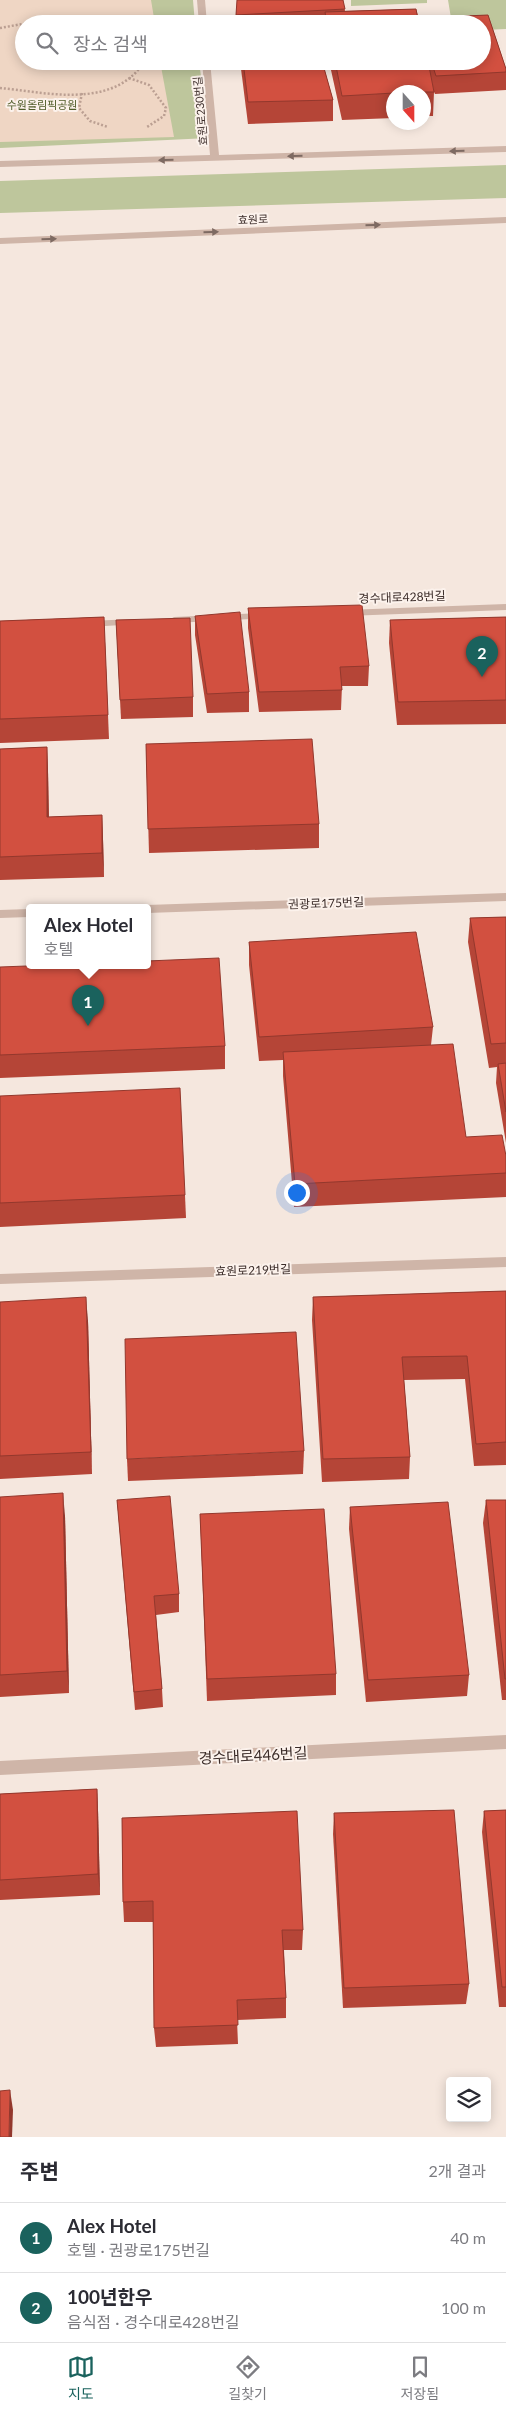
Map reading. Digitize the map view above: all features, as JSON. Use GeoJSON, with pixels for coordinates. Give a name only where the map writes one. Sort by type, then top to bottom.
{"type":"FeatureCollection","features":[{"type":"Feature","properties":{"kind":"street"},"geometry":{"type":"LineString","coordinates":[[201,0],[202,15]]}},
{"type":"Feature","properties":{"kind":"street","name":"효원로230번길"},"geometry":{"type":"LineString","coordinates":[[207,70],[215,158]]}},
{"type":"Feature","properties":{"kind":"street"},"geometry":{"type":"LineString","coordinates":[[0,164],[506,149]]}},
{"type":"Feature","properties":{"kind":"street","name":"효원로"},"geometry":{"type":"LineString","coordinates":[[0,241],[506,220]]}},
{"type":"Feature","properties":{"kind":"street","name":"경수대로428번길"},"geometry":{"type":"LineString","coordinates":[[337,613],[506,606]]}},
{"type":"Feature","properties":{"kind":"street"},"geometry":{"type":"LineString","coordinates":[[79,624],[278,616]]}},
{"type":"Feature","properties":{"kind":"street","name":"권광로175번길"},"geometry":{"type":"LineString","coordinates":[[151,909],[506,897]]}},
{"type":"Feature","properties":{"kind":"street"},"geometry":{"type":"LineString","coordinates":[[0,914],[26,913]]}},
{"type":"Feature","properties":{"kind":"street","name":"효원로219번길"},"geometry":{"type":"LineString","coordinates":[[0,1279],[506,1262]]}},
{"type":"Feature","properties":{"kind":"street","name":"경수대로446번길"},"geometry":{"type":"LineString","coordinates":[[0,1768],[506,1742]]}},
{"type":"Feature","properties":{"kind":"path"},"geometry":{"type":"LineString","coordinates":[[0,28],[15,26]]}},
{"type":"Feature","properties":{"kind":"path"},"geometry":{"type":"LineString","coordinates":[[0,88],[58,95],[82,93],[120,86],[137,70]]}},
{"type":"Feature","properties":{"kind":"path"},"geometry":{"type":"LineString","coordinates":[[129,78],[149,84],[166,108],[164,116],[143,129]]}},
{"type":"Feature","properties":{"kind":"path"},"geometry":{"type":"LineString","coordinates":[[82,93],[79,108],[85,117],[90,121],[113,129]]}},
{"type":"Feature","properties":{"kind":"green space","name":"수원올림픽공원"},"geometry":{"type":"Polygon","coordinates":[[[0,0],[193,0],[194,15],[15,15],[15,70],[200,70],[209,138],[0,148],[0,0]]]}},
{"type":"Feature","properties":{"kind":"green space"},"geometry":{"type":"Polygon","coordinates":[[[351,0],[427,0],[427,3],[351,6],[351,0]]]}},
{"type":"Feature","properties":{"kind":"green space"},"geometry":{"type":"Polygon","coordinates":[[[448,0],[506,0],[506,29],[491,30],[491,15],[450,15],[448,0]]]}},
{"type":"Feature","properties":{"kind":"green space"},"geometry":{"type":"Polygon","coordinates":[[[506,165],[506,198],[0,213],[0,181],[506,165]]]}},
{"type":"Feature","properties":{"kind":"shaded area","name":"수원올림픽공원"},"geometry":{"type":"Polygon","coordinates":[[[0,0],[151,0],[154,15],[15,15],[15,70],[162,70],[174,137],[0,142],[0,0]]]}},
{"type":"Feature","properties":{"kind":"building"},"geometry":{"type":"Polygon","coordinates":[[[237,0],[343,0],[345,9],[236,15],[237,0]]]}},
{"type":"Feature","properties":{"kind":"building"},"geometry":{"type":"Polygon","coordinates":[[[416,9],[417,15],[326,15],[325,12],[416,9]]]}},
{"type":"Feature","properties":{"kind":"building"},"geometry":{"type":"Polygon","coordinates":[[[491,24],[506,72],[436,76],[434,70],[491,70],[491,24]]]}},
{"type":"Feature","properties":{"kind":"building"},"geometry":{"type":"Polygon","coordinates":[[[244,70],[325,70],[333,100],[248,102],[244,70]]]}},
{"type":"Feature","properties":{"kind":"building"},"geometry":{"type":"Polygon","coordinates":[[[337,70],[430,70],[434,92],[431,92],[431,85],[386,85],[386,93],[342,96],[337,70]]]}},
{"type":"Feature","properties":{"kind":"building"},"geometry":{"type":"Polygon","coordinates":[[[362,605],[369,666],[340,667],[342,690],[259,692],[248,608],[362,605]]]}},
{"type":"Feature","properties":{"kind":"building"},"geometry":{"type":"Polygon","coordinates":[[[240,612],[249,692],[207,694],[195,616],[240,612]]]}},
{"type":"Feature","properties":{"kind":"building"},"geometry":{"type":"Polygon","coordinates":[[[104,617],[108,715],[0,719],[0,621],[104,617]]]}},
{"type":"Feature","properties":{"kind":"building"},"geometry":{"type":"Polygon","coordinates":[[[506,617],[506,700],[398,702],[390,620],[506,617]]]}},
{"type":"Feature","properties":{"kind":"building"},"geometry":{"type":"Polygon","coordinates":[[[190,618],[193,697],[120,700],[116,620],[190,618]]]}},
{"type":"Feature","properties":{"kind":"building"},"geometry":{"type":"Polygon","coordinates":[[[312,739],[319,824],[148,829],[146,744],[312,739]]]}},
{"type":"Feature","properties":{"kind":"building"},"geometry":{"type":"Polygon","coordinates":[[[47,747],[47,817],[102,815],[102,853],[0,857],[0,749],[47,747]]]}},
{"type":"Feature","properties":{"kind":"building"},"geometry":{"type":"Polygon","coordinates":[[[506,917],[506,1043],[491,1044],[470,918],[506,917]]]}},
{"type":"Feature","properties":{"kind":"building"},"geometry":{"type":"Polygon","coordinates":[[[416,932],[433,1027],[259,1037],[249,942],[416,932]]]}},
{"type":"Feature","properties":{"kind":"building"},"geometry":{"type":"Polygon","coordinates":[[[219,958],[225,1046],[0,1055],[0,967],[26,966],[26,969],[151,969],[151,961],[219,958]]]}},
{"type":"Feature","properties":{"kind":"building"},"geometry":{"type":"Polygon","coordinates":[[[453,1044],[466,1137],[502,1135],[506,1156],[506,1173],[295,1184],[283,1052],[453,1044]]]}},
{"type":"Feature","properties":{"kind":"building"},"geometry":{"type":"Polygon","coordinates":[[[506,1063],[506,1112],[498,1064],[506,1063]]]}},
{"type":"Feature","properties":{"kind":"building"},"geometry":{"type":"Polygon","coordinates":[[[180,1088],[185,1195],[0,1203],[0,1096],[180,1088]]]}},
{"type":"Feature","properties":{"kind":"building"},"geometry":{"type":"Polygon","coordinates":[[[506,1291],[506,1442],[476,1444],[467,1356],[402,1357],[410,1457],[323,1459],[313,1297],[506,1291]]]}},
{"type":"Feature","properties":{"kind":"building"},"geometry":{"type":"Polygon","coordinates":[[[86,1297],[91,1452],[0,1456],[0,1302],[86,1297]]]}},
{"type":"Feature","properties":{"kind":"building"},"geometry":{"type":"Polygon","coordinates":[[[296,1332],[304,1451],[127,1459],[125,1339],[296,1332]]]}},
{"type":"Feature","properties":{"kind":"building"},"geometry":{"type":"Polygon","coordinates":[[[63,1493],[67,1671],[0,1675],[0,1497],[63,1493]]]}},
{"type":"Feature","properties":{"kind":"building"},"geometry":{"type":"Polygon","coordinates":[[[170,1496],[179,1594],[154,1596],[162,1689],[134,1692],[117,1500],[170,1496]]]}},
{"type":"Feature","properties":{"kind":"building"},"geometry":{"type":"Polygon","coordinates":[[[486,1500],[506,1500],[506,1679],[505,1679],[486,1500]]]}},
{"type":"Feature","properties":{"kind":"building"},"geometry":{"type":"Polygon","coordinates":[[[448,1502],[469,1675],[368,1680],[350,1507],[448,1502]]]}},
{"type":"Feature","properties":{"kind":"building"},"geometry":{"type":"Polygon","coordinates":[[[324,1509],[336,1674],[207,1679],[200,1514],[324,1509]]]}},
{"type":"Feature","properties":{"kind":"building"},"geometry":{"type":"Polygon","coordinates":[[[97,1789],[98,1874],[0,1880],[0,1794],[97,1789]]]}},
{"type":"Feature","properties":{"kind":"building"},"geometry":{"type":"Polygon","coordinates":[[[454,1810],[469,1984],[344,1988],[334,1813],[454,1810]]]}},
{"type":"Feature","properties":{"kind":"building"},"geometry":{"type":"Polygon","coordinates":[[[506,1810],[506,1987],[502,1987],[484,1811],[506,1810]]]}},
{"type":"Feature","properties":{"kind":"building"},"geometry":{"type":"Polygon","coordinates":[[[297,1811],[303,1930],[282,1930],[286,1998],[237,2000],[238,2025],[154,2028],[153,1901],[123,1902],[122,1818],[297,1811]]]}},
{"type":"Feature","properties":{"kind":"building"},"geometry":{"type":"Polygon","coordinates":[[[10,2090],[9,2137],[0,2137],[0,2091],[10,2090]]]}},
{"type":"Feature","properties":{"kind":"place","name":"100년한우"},"geometry":{"type":"Point","coordinates":[482,677]}},
{"type":"Feature","properties":{"kind":"place","name":"Alex Hotel"},"geometry":{"type":"Point","coordinates":[88,1026]}}]}
